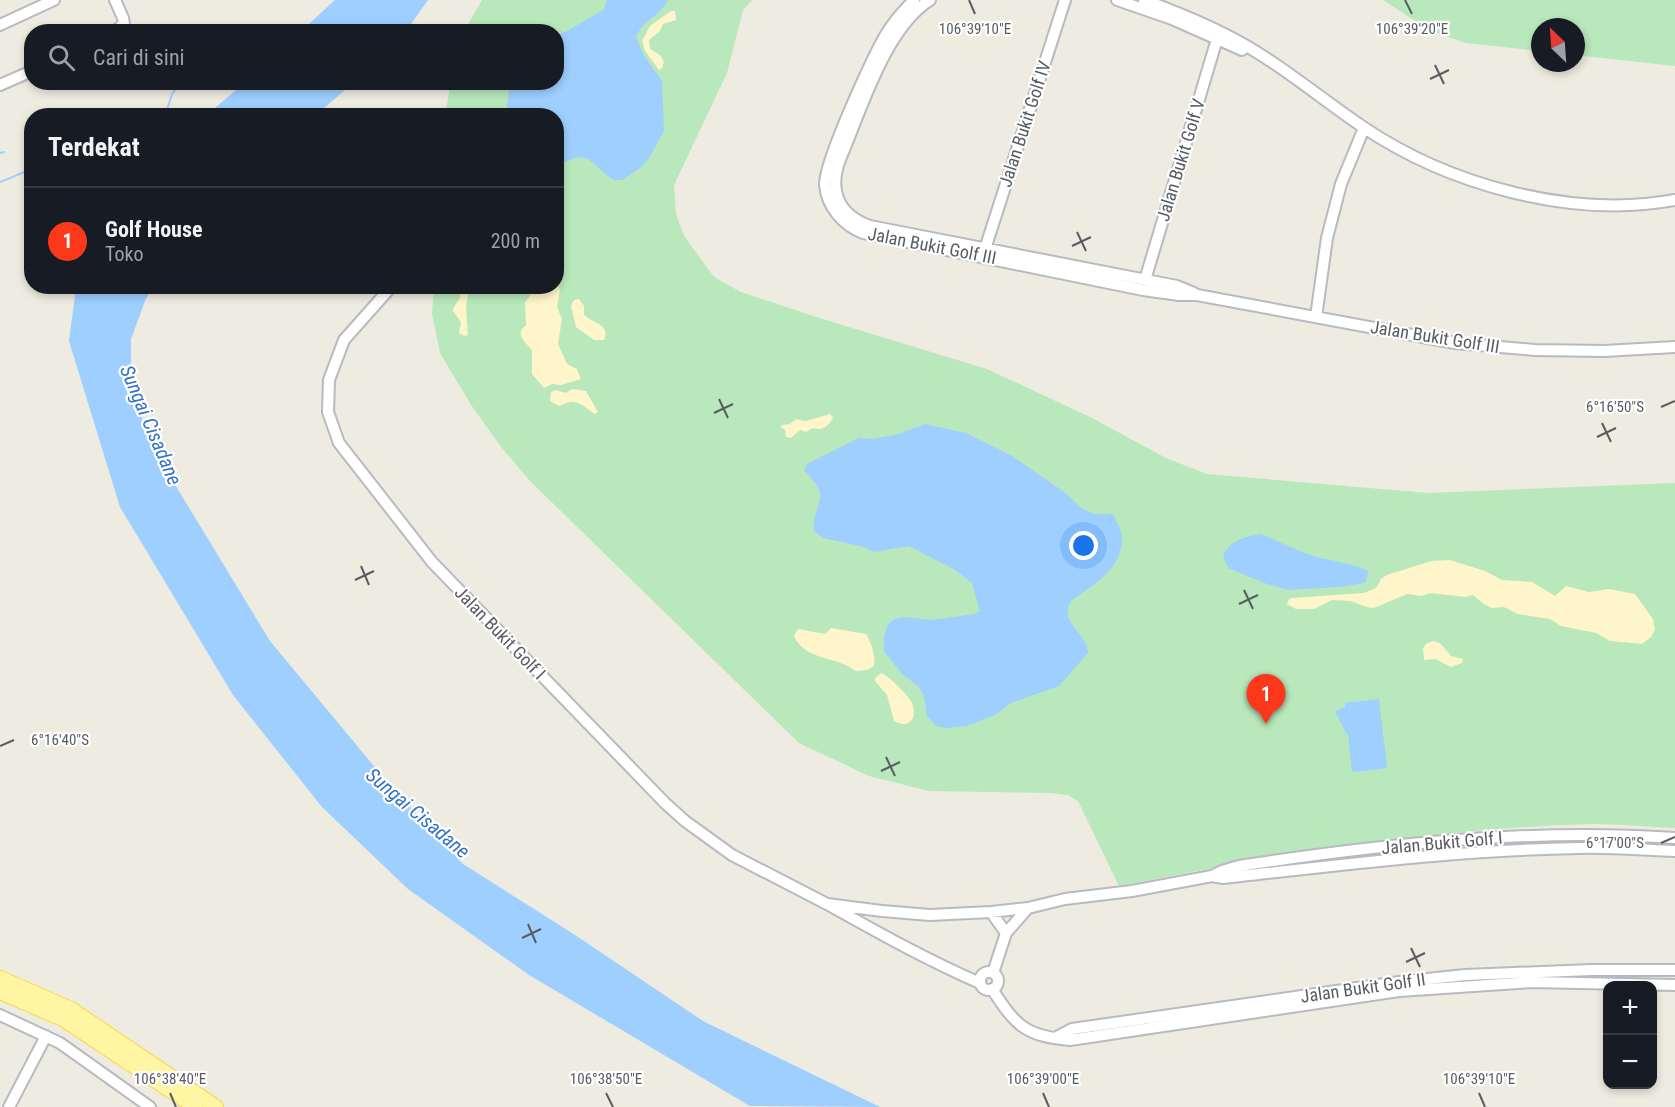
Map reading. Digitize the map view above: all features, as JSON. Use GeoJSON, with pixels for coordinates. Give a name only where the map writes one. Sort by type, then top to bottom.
{"type":"FeatureCollection","features":[{"type":"Feature","properties":{"kind":"main road"},"geometry":{"type":"LineString","coordinates":[[0,978],[70,1009],[216,1107]]}},
{"type":"Feature","properties":{"kind":"main road"},"geometry":{"type":"LineString","coordinates":[[0,992],[63,1019],[195,1107]]}},
{"type":"Feature","properties":{"kind":"street"},"geometry":{"type":"LineString","coordinates":[[0,25],[54,0]]}},
{"type":"Feature","properties":{"kind":"street"},"geometry":{"type":"LineString","coordinates":[[115,0],[124,24]]}},
{"type":"Feature","properties":{"kind":"street","name":"Jalan Bukit Golf III"},"geometry":{"type":"LineString","coordinates":[[914,0],[885,36],[829,163],[825,185],[831,205],[841,219],[853,229],[871,236],[1143,290],[1197,295],[1455,343],[1535,350],[1604,351],[1675,347]]}},
{"type":"Feature","properties":{"kind":"street","name":"Jalan Bukit Golf III"},"geometry":{"type":"LineString","coordinates":[[930,0],[906,21],[890,44],[837,166],[835,190],[845,210],[852,218],[870,226],[1177,286],[1197,295]]}},
{"type":"Feature","properties":{"kind":"street","name":"Jalan Bukit Golf IV"},"geometry":{"type":"LineString","coordinates":[[985,249],[1065,0]]}},
{"type":"Feature","properties":{"kind":"street"},"geometry":{"type":"LineString","coordinates":[[1117,0],[1172,19],[1239,49],[1254,52]]}},
{"type":"Feature","properties":{"kind":"street"},"geometry":{"type":"LineString","coordinates":[[1144,0],[1231,38],[1324,98],[1364,128],[1415,157],[1461,177],[1523,195],[1560,202],[1639,206],[1675,201]]}},
{"type":"Feature","properties":{"kind":"street","name":"Jalan Bukit Golf V"},"geometry":{"type":"LineString","coordinates":[[1145,280],[1217,39]]}},
{"type":"Feature","properties":{"kind":"street"},"geometry":{"type":"LineString","coordinates":[[0,86],[24,74]]}},
{"type":"Feature","properties":{"kind":"street"},"geometry":{"type":"LineString","coordinates":[[1316,317],[1327,238],[1341,184],[1364,128]]}},
{"type":"Feature","properties":{"kind":"street","name":"Jalan Bukit Golf I"},"geometry":{"type":"LineString","coordinates":[[385,294],[344,340],[328,381],[328,412],[339,442],[432,562],[665,804],[685,821],[732,855],[952,971],[980,983]]}},
{"type":"Feature","properties":{"kind":"street","name":"Jalan Bukit Golf I"},"geometry":{"type":"LineString","coordinates":[[827,904],[930,915],[991,912],[1028,908],[1065,899],[1132,891],[1212,876],[1239,866],[1280,860],[1468,840],[1580,834],[1675,838]]}},
{"type":"Feature","properties":{"kind":"street","name":"Jalan Bukit Golf I"},"geometry":{"type":"LineString","coordinates":[[1212,876],[1222,878],[1382,860],[1470,853],[1580,848],[1675,851]]}},
{"type":"Feature","properties":{"kind":"street"},"geometry":{"type":"LineString","coordinates":[[993,973],[1006,933],[1028,908]]}},
{"type":"Feature","properties":{"kind":"street"},"geometry":{"type":"LineString","coordinates":[[880,933],[882,911]]}},
{"type":"Feature","properties":{"kind":"street"},"geometry":{"type":"LineString","coordinates":[[991,912],[1006,933]]}},
{"type":"Feature","properties":{"kind":"street","name":"Jalan Bukit Golf II"},"geometry":{"type":"LineString","coordinates":[[1055,1038],[1072,1029],[1399,982],[1466,975],[1580,970],[1675,970]]}},
{"type":"Feature","properties":{"kind":"street"},"geometry":{"type":"LineString","coordinates":[[987,972],[993,973],[998,980],[992,989],[983,988],[980,983],[982,975],[987,972]]}},
{"type":"Feature","properties":{"kind":"street","name":"Jalan Bukit Golf II"},"geometry":{"type":"LineString","coordinates":[[992,989],[1010,1015],[1024,1029],[1041,1036],[1070,1040],[1399,991],[1532,982],[1675,985]]}},
{"type":"Feature","properties":{"kind":"street"},"geometry":{"type":"LineString","coordinates":[[0,1015],[60,1043],[150,1107]]}},
{"type":"Feature","properties":{"kind":"street"},"geometry":{"type":"LineString","coordinates":[[9,1107],[46,1036]]}},
{"type":"Feature","properties":{"kind":"green space"},"geometry":{"type":"Polygon","coordinates":[[[482,0],[752,0],[743,10],[727,73],[674,185],[676,214],[684,236],[714,277],[741,292],[987,369],[1092,418],[1166,458],[1207,474],[1428,493],[1675,483],[1675,828],[1593,824],[1414,837],[1295,854],[1119,886],[1078,801],[1068,795],[929,791],[869,776],[799,743],[530,481],[502,448],[471,405],[440,353],[432,314],[433,294],[564,294],[564,108],[446,108],[450,90],[564,90],[564,24],[468,24],[482,0]]]}},
{"type":"Feature","properties":{"kind":"green space"},"geometry":{"type":"Polygon","coordinates":[[[1383,0],[1675,0],[1675,66],[1585,56],[1585,18],[1531,18],[1531,50],[1465,43],[1429,30],[1383,0]]]}},
{"type":"Feature","properties":{"kind":"sand"},"geometry":{"type":"Polygon","coordinates":[[[671,11],[675,11],[676,20],[663,24],[660,31],[649,40],[650,49],[660,55],[664,62],[659,70],[645,51],[642,41],[650,26],[671,11]]]}},
{"type":"Feature","properties":{"kind":"sand"},"geometry":{"type":"Polygon","coordinates":[[[460,294],[468,294],[466,308],[468,335],[465,336],[459,333],[461,322],[453,311],[460,294]]]}},
{"type":"Feature","properties":{"kind":"sand"},"geometry":{"type":"Polygon","coordinates":[[[530,294],[559,294],[557,307],[562,319],[558,344],[567,364],[577,369],[581,379],[561,385],[552,384],[544,388],[532,374],[532,350],[521,334],[526,325],[525,302],[530,294]]]}},
{"type":"Feature","properties":{"kind":"sand"},"geometry":{"type":"Polygon","coordinates":[[[579,299],[584,306],[584,315],[600,324],[605,330],[604,340],[594,340],[576,327],[571,306],[574,300],[579,299]]]}},
{"type":"Feature","properties":{"kind":"sand"},"geometry":{"type":"Polygon","coordinates":[[[572,389],[586,391],[598,412],[595,414],[576,402],[559,406],[550,401],[551,392],[555,390],[566,393],[572,389]]]}},
{"type":"Feature","properties":{"kind":"sand"},"geometry":{"type":"Polygon","coordinates":[[[830,414],[833,418],[825,428],[813,428],[806,432],[800,430],[791,438],[786,437],[785,430],[780,427],[796,419],[806,421],[830,414]]]}},
{"type":"Feature","properties":{"kind":"sand"},"geometry":{"type":"Polygon","coordinates":[[[1450,560],[1485,571],[1502,580],[1532,582],[1555,596],[1566,586],[1589,592],[1609,589],[1635,594],[1653,619],[1655,630],[1651,637],[1642,644],[1610,641],[1596,633],[1561,626],[1550,619],[1518,614],[1504,607],[1492,608],[1473,595],[1465,597],[1430,593],[1422,596],[1407,594],[1374,608],[1351,601],[1332,600],[1314,609],[1296,609],[1287,604],[1292,598],[1364,593],[1376,588],[1381,579],[1387,575],[1431,561],[1450,560]]]}},
{"type":"Feature","properties":{"kind":"sand"},"geometry":{"type":"Polygon","coordinates":[[[831,628],[866,634],[873,649],[874,666],[867,670],[856,671],[813,654],[799,644],[794,636],[798,629],[825,634],[831,628]]]}},
{"type":"Feature","properties":{"kind":"sand"},"geometry":{"type":"Polygon","coordinates":[[[1434,641],[1441,644],[1451,656],[1463,659],[1462,663],[1451,667],[1435,659],[1424,660],[1423,648],[1427,643],[1434,641]]]}},
{"type":"Feature","properties":{"kind":"sand"},"geometry":{"type":"Polygon","coordinates":[[[881,673],[898,686],[912,703],[913,718],[908,723],[894,721],[887,695],[875,681],[881,673]]]}},
{"type":"Feature","properties":{"kind":"water"},"geometry":{"type":"Polygon","coordinates":[[[335,0],[428,0],[411,24],[309,24],[335,0]]]}},
{"type":"Feature","properties":{"kind":"water"},"geometry":{"type":"Polygon","coordinates":[[[607,0],[668,0],[661,10],[643,26],[636,37],[643,54],[662,81],[664,131],[648,160],[622,180],[614,180],[583,157],[564,163],[564,108],[508,108],[507,105],[509,90],[564,90],[564,32],[604,9],[607,0]]]}},
{"type":"Feature","properties":{"kind":"water"},"geometry":{"type":"Polygon","coordinates":[[[236,90],[345,90],[324,108],[215,108],[236,90]]]}},
{"type":"Feature","properties":{"kind":"water"},"geometry":{"type":"Polygon","coordinates":[[[75,294],[148,294],[131,339],[131,389],[154,450],[270,641],[388,783],[463,864],[575,935],[703,1021],[880,1107],[750,1106],[529,975],[408,889],[322,807],[233,695],[120,507],[69,341],[75,294]]]}},
{"type":"Feature","properties":{"kind":"water"},"geometry":{"type":"Polygon","coordinates":[[[925,424],[966,433],[1012,456],[1067,494],[1081,508],[1094,514],[1113,514],[1122,536],[1118,558],[1112,567],[1098,582],[1071,601],[1068,609],[1068,616],[1084,640],[1088,653],[1059,686],[1011,703],[995,715],[967,726],[946,728],[936,726],[927,716],[924,696],[918,686],[902,674],[884,651],[884,636],[888,624],[894,619],[905,617],[932,620],[975,614],[980,611],[972,583],[955,570],[909,546],[874,552],[864,547],[823,538],[814,531],[814,519],[820,499],[819,489],[804,470],[807,464],[859,438],[871,439],[896,435],[925,424]]]}},
{"type":"Feature","properties":{"kind":"water"},"geometry":{"type":"Polygon","coordinates":[[[1261,534],[1313,556],[1367,570],[1365,583],[1289,590],[1267,584],[1228,568],[1223,557],[1229,547],[1244,538],[1261,534]]]}},
{"type":"Feature","properties":{"kind":"water"},"geometry":{"type":"Polygon","coordinates":[[[1379,699],[1387,768],[1352,772],[1348,733],[1335,711],[1345,707],[1345,703],[1379,699]]]}},
{"type":"Feature","properties":{"kind":"waterway"},"geometry":{"type":"LineString","coordinates":[[168,108],[175,90]]}},
{"type":"Feature","properties":{"kind":"waterway"},"geometry":{"type":"LineString","coordinates":[[0,153],[4,152]]}},
{"type":"Feature","properties":{"kind":"waterway"},"geometry":{"type":"LineString","coordinates":[[0,182],[24,172]]}},
{"type":"Feature","properties":{"kind":"place","name":"Golf House"},"geometry":{"type":"Point","coordinates":[1266,724]}},
{"type":"Feature","properties":{"kind":"water label","name":"Sungai Cisadane"},"geometry":{"type":"Point","coordinates":[151,425]}},
{"type":"Feature","properties":{"kind":"water label","name":"Sungai Cisadane"},"geometry":{"type":"Point","coordinates":[418,813]}}]}
